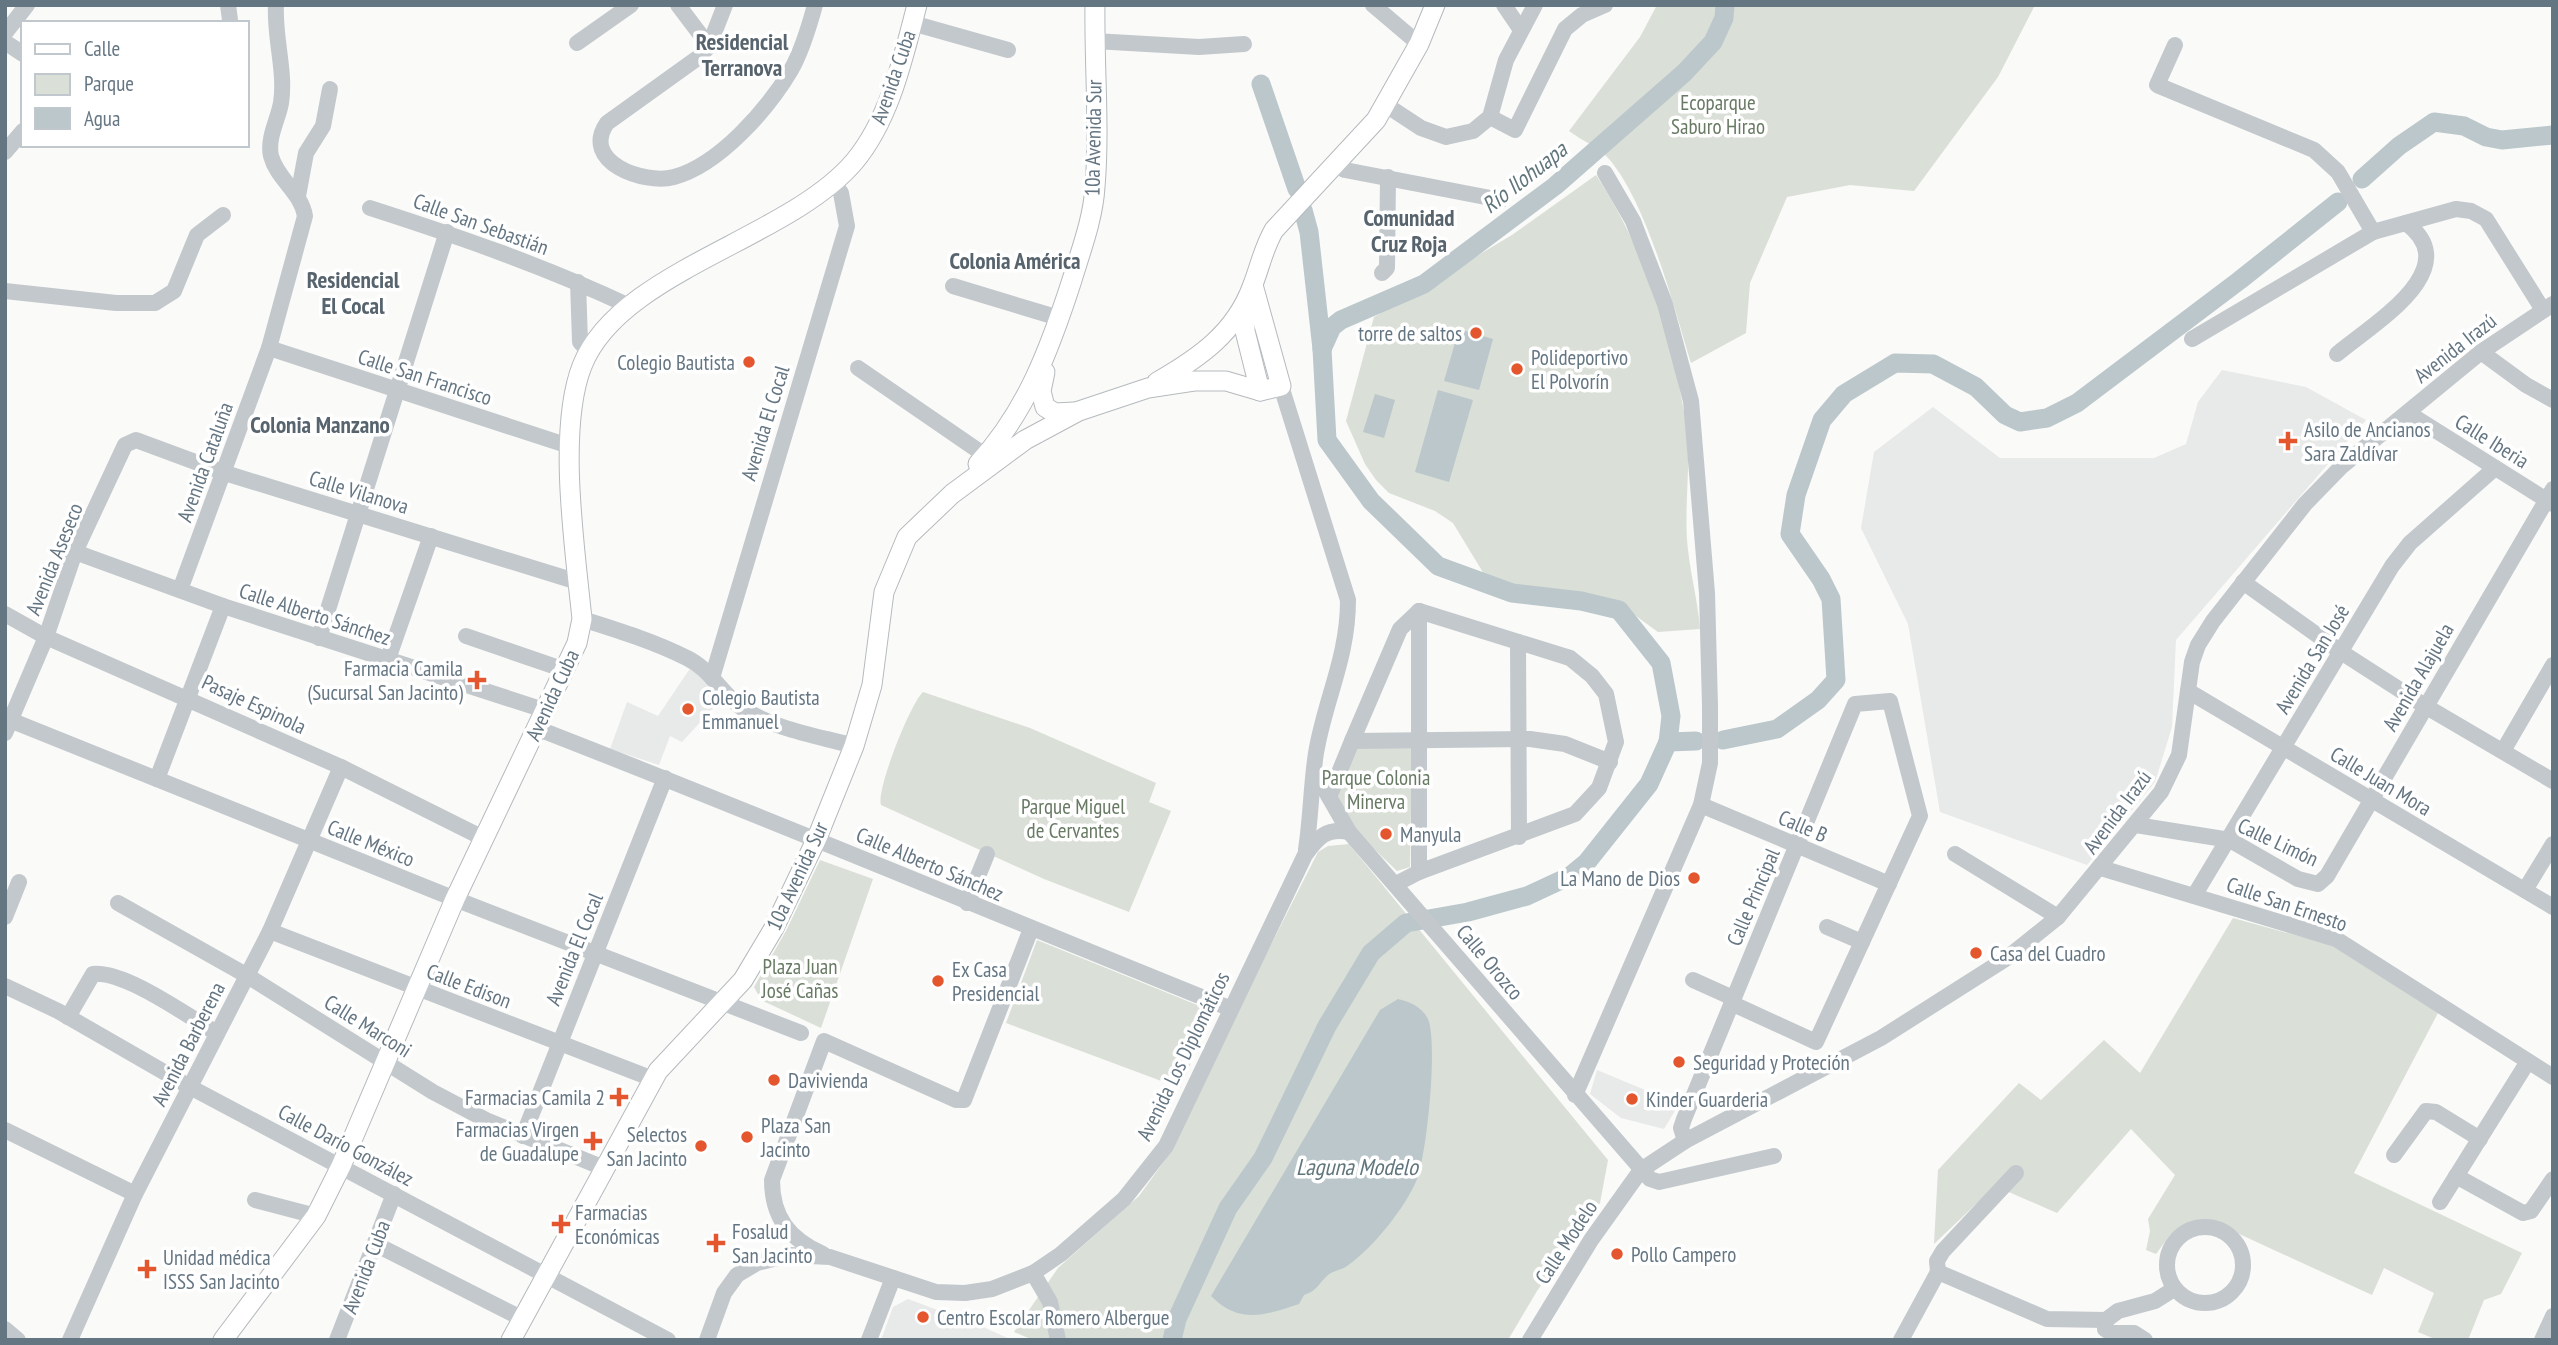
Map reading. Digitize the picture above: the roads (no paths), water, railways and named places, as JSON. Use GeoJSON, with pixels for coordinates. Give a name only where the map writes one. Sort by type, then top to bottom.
{"type":"FeatureCollection","features":[{"type":"Feature","properties":{"kind":"main road","name":"10a Avenida Sur"},"geometry":{"type":"LineString","coordinates":[[952,494],[1020,411],[1049,348],[1083,246],[1095,189],[1095,5]]}},
{"type":"Feature","properties":{"kind":"main road"},"geometry":{"type":"LineString","coordinates":[[1147,388],[1206,353],[1245,304],[1264,247],[1274,230],[1386,106],[1419,44],[1435,5]]}},
{"type":"Feature","properties":{"kind":"main road","name":"Avenida Cuba"},"geometry":{"type":"LineString","coordinates":[[223,1340],[316,1216],[341,1166],[455,899],[577,643],[582,619],[569,446],[573,398],[583,363],[605,329],[627,304],[763,227],[834,182],[855,161],[874,132],[893,85],[914,14]]}},
{"type":"Feature","properties":{"kind":"main road"},"geometry":{"type":"LineString","coordinates":[[1079,411],[1147,388],[1209,380],[1244,385],[1260,391],[1281,386],[1253,285]]}},
{"type":"Feature","properties":{"kind":"main road"},"geometry":{"type":"LineString","coordinates":[[1245,304],[1245,331],[1260,391]]}},
{"type":"Feature","properties":{"kind":"main road","name":"10a Avenida Sur"},"geometry":{"type":"LineString","coordinates":[[1049,348],[1041,391],[1042,402],[1055,413],[1079,411]]}},
{"type":"Feature","properties":{"kind":"main road","name":"10a Avenida Sur"},"geometry":{"type":"LineString","coordinates":[[510,1340],[653,1079],[743,980],[774,928],[817,838],[854,746],[872,685],[884,592],[893,565],[913,530],[952,494],[1025,440],[1079,411]]}},
{"type":"Feature","properties":{"kind":"street"},"geometry":{"type":"LineString","coordinates":[[5,33],[27,5]]}},
{"type":"Feature","properties":{"kind":"street"},"geometry":{"type":"LineString","coordinates":[[276,5],[282,99],[270,154],[276,169],[298,196]]}},
{"type":"Feature","properties":{"kind":"street"},"geometry":{"type":"LineString","coordinates":[[577,43],[631,5]]}},
{"type":"Feature","properties":{"kind":"street"},"geometry":{"type":"LineString","coordinates":[[678,5],[709,46]]}},
{"type":"Feature","properties":{"kind":"street"},"geometry":{"type":"LineString","coordinates":[[725,5],[709,46],[683,71],[607,123],[600,135],[601,153],[607,160],[616,166],[659,178],[671,178],[703,164],[737,136],[767,104],[791,69],[808,33],[815,5]]}},
{"type":"Feature","properties":{"kind":"street"},"geometry":{"type":"LineString","coordinates":[[1373,5],[1419,44]]}},
{"type":"Feature","properties":{"kind":"street"},"geometry":{"type":"LineString","coordinates":[[1504,5],[1521,30]]}},
{"type":"Feature","properties":{"kind":"street"},"geometry":{"type":"LineString","coordinates":[[1386,106],[1421,128],[1446,137],[1473,131],[1490,117],[1506,60],[1535,5]]}},
{"type":"Feature","properties":{"kind":"street"},"geometry":{"type":"LineString","coordinates":[[1490,117],[1515,130],[1565,29],[1582,15],[1605,5]]}},
{"type":"Feature","properties":{"kind":"street"},"geometry":{"type":"LineString","coordinates":[[914,14],[1008,50]]}},
{"type":"Feature","properties":{"kind":"street"},"geometry":{"type":"LineString","coordinates":[[1094,41],[1173,47],[1244,44]]}},
{"type":"Feature","properties":{"kind":"street"},"geometry":{"type":"LineString","coordinates":[[5,42],[21,53]]}},
{"type":"Feature","properties":{"kind":"street"},"geometry":{"type":"LineString","coordinates":[[2175,45],[2157,85],[2314,149],[2338,172],[2373,233]]}},
{"type":"Feature","properties":{"kind":"street","name":"Avenida Cataluña"},"geometry":{"type":"LineString","coordinates":[[180,590],[269,348],[305,216],[298,196],[306,153],[323,126],[330,89]]}},
{"type":"Feature","properties":{"kind":"street"},"geometry":{"type":"LineString","coordinates":[[1335,165],[1502,200]]}},
{"type":"Feature","properties":{"kind":"street"},"geometry":{"type":"LineString","coordinates":[[1575,1095],[1702,805],[1710,763],[1707,619],[1691,401],[1665,304],[1633,221],[1605,173]]}},
{"type":"Feature","properties":{"kind":"street"},"geometry":{"type":"LineString","coordinates":[[1382,273],[1387,268],[1388,177]]}},
{"type":"Feature","properties":{"kind":"street","name":"Avenida El Cocal"},"geometry":{"type":"LineString","coordinates":[[712,678],[847,226],[841,193],[834,182]]}},
{"type":"Feature","properties":{"kind":"street","name":"Calle San Sebastián"},"geometry":{"type":"LineString","coordinates":[[370,208],[447,232],[578,282],[627,304]]}},
{"type":"Feature","properties":{"kind":"street"},"geometry":{"type":"LineString","coordinates":[[2192,339],[2373,233],[2456,209],[2471,211],[2486,219],[2548,307]]}},
{"type":"Feature","properties":{"kind":"street"},"geometry":{"type":"LineString","coordinates":[[5,291],[116,303],[155,303],[174,291],[197,235],[223,215]]}},
{"type":"Feature","properties":{"kind":"street"},"geometry":{"type":"LineString","coordinates":[[2337,354],[2418,285],[2427,269],[2426,252],[2420,234],[2406,223]]}},
{"type":"Feature","properties":{"kind":"street"},"geometry":{"type":"LineString","coordinates":[[319,638],[361,515],[447,232]]}},
{"type":"Feature","properties":{"kind":"street"},"geometry":{"type":"LineString","coordinates":[[578,282],[580,342],[590,352]]}},
{"type":"Feature","properties":{"kind":"street"},"geometry":{"type":"LineString","coordinates":[[953,286],[1059,318]]}},
{"type":"Feature","properties":{"kind":"street","name":"Avenida Irazú"},"geometry":{"type":"LineString","coordinates":[[1641,1170],[1685,1140],[1893,1031],[2007,958],[2058,917],[2161,792],[2179,755],[2192,662],[2198,645],[2243,582],[2323,485],[2481,352],[2548,307]]}},
{"type":"Feature","properties":{"kind":"street","name":"Calle San Francisco"},"geometry":{"type":"LineString","coordinates":[[269,348],[569,446]]}},
{"type":"Feature","properties":{"kind":"street"},"geometry":{"type":"LineString","coordinates":[[2481,352],[2526,385],[2553,400]]}},
{"type":"Feature","properties":{"kind":"street"},"geometry":{"type":"LineString","coordinates":[[858,368],[985,456]]}},
{"type":"Feature","properties":{"kind":"street","name":"Avenida Los Diplomáticos"},"geometry":{"type":"LineString","coordinates":[[1281,386],[1348,600],[1348,632],[1318,746],[1305,855]]}},
{"type":"Feature","properties":{"kind":"street"},"geometry":{"type":"LineString","coordinates":[[1260,391],[1287,411]]}},
{"type":"Feature","properties":{"kind":"street","name":"Calle Iberia"},"geometry":{"type":"LineString","coordinates":[[2408,413],[2496,468],[2551,498]]}},
{"type":"Feature","properties":{"kind":"street","name":"Calle Vilanova"},"geometry":{"type":"LineString","coordinates":[[130,441],[136,440],[225,473],[578,582]]}},
{"type":"Feature","properties":{"kind":"street","name":"Avenida Aseseco"},"geometry":{"type":"LineString","coordinates":[[7,724],[46,636],[75,552],[125,445],[130,441]]}},
{"type":"Feature","properties":{"kind":"street","name":"Avenida San José"},"geometry":{"type":"LineString","coordinates":[[2194,895],[2230,840],[2392,566],[2410,543],[2496,468]]}},
{"type":"Feature","properties":{"kind":"street","name":"Avenida Alajuela"},"geometry":{"type":"LineString","coordinates":[[2318,884],[2326,876],[2551,498]]}},
{"type":"Feature","properties":{"kind":"street"},"geometry":{"type":"LineString","coordinates":[[388,659],[431,536]]}},
{"type":"Feature","properties":{"kind":"street","name":"Calle Alberto Sánchez"},"geometry":{"type":"LineString","coordinates":[[75,552],[223,606],[388,659],[540,719],[666,778],[1229,1008]]}},
{"type":"Feature","properties":{"kind":"street"},"geometry":{"type":"LineString","coordinates":[[2243,582],[2341,652],[2425,706],[2553,781]]}},
{"type":"Feature","properties":{"kind":"street"},"geometry":{"type":"LineString","coordinates":[[158,779],[223,606]]}},
{"type":"Feature","properties":{"kind":"street"},"geometry":{"type":"LineString","coordinates":[[1396,884],[1419,872],[1575,814],[1598,788],[1616,741],[1606,694],[1591,676],[1570,658],[1419,611]]}},
{"type":"Feature","properties":{"kind":"street"},"geometry":{"type":"LineString","coordinates":[[1329,797],[1400,629],[1419,611]]}},
{"type":"Feature","properties":{"kind":"street"},"geometry":{"type":"LineString","coordinates":[[1419,611],[1419,872]]}},
{"type":"Feature","properties":{"kind":"street","name":"Pasaje Espinola"},"geometry":{"type":"LineString","coordinates":[[5,614],[46,636],[341,767],[483,838]]}},
{"type":"Feature","properties":{"kind":"street"},"geometry":{"type":"LineString","coordinates":[[582,619],[690,659],[730,698],[751,713],[799,731],[854,746]]}},
{"type":"Feature","properties":{"kind":"street"},"geometry":{"type":"LineString","coordinates":[[466,636],[565,670]]}},
{"type":"Feature","properties":{"kind":"street"},"geometry":{"type":"LineString","coordinates":[[1518,642],[1519,837]]}},
{"type":"Feature","properties":{"kind":"street"},"geometry":{"type":"LineString","coordinates":[[2503,751],[2553,665]]}},
{"type":"Feature","properties":{"kind":"street","name":"Calle Juan Mora"},"geometry":{"type":"LineString","coordinates":[[2188,691],[2553,907]]}},
{"type":"Feature","properties":{"kind":"street","name":"Calle Principal"},"geometry":{"type":"LineString","coordinates":[[1685,1140],[1681,1128],[1684,1119],[1855,704],[1891,701],[1920,816],[1889,884]]}},
{"type":"Feature","properties":{"kind":"street","name":"Calle México"},"geometry":{"type":"LineString","coordinates":[[7,724],[158,779],[455,899],[801,1033]]}},
{"type":"Feature","properties":{"kind":"street"},"geometry":{"type":"LineString","coordinates":[[1352,741],[1517,739],[1564,744],[1609,762]]}},
{"type":"Feature","properties":{"kind":"street","name":"Avenida Barberena"},"geometry":{"type":"LineString","coordinates":[[69,1340],[135,1194],[270,931],[341,767]]}},
{"type":"Feature","properties":{"kind":"street","name":"Calle Orozco"},"geometry":{"type":"LineString","coordinates":[[1316,774],[1349,832],[1641,1170]]}},
{"type":"Feature","properties":{"kind":"street","name":"Avenida El Cocal"},"geometry":{"type":"LineString","coordinates":[[523,1136],[558,1042],[666,778]]}},
{"type":"Feature","properties":{"kind":"street","name":"Calle B"},"geometry":{"type":"LineString","coordinates":[[1702,805],[1889,884]]}},
{"type":"Feature","properties":{"kind":"street","name":"Calle Limón"},"geometry":{"type":"LineString","coordinates":[[2136,825],[2230,840],[2298,879],[2318,884]]}},
{"type":"Feature","properties":{"kind":"street","name":"Avenida Los Diplomáticos"},"geometry":{"type":"LineString","coordinates":[[707,1340],[724,1293],[737,1275],[757,1263],[790,1255],[830,1257],[936,1292],[965,1293],[992,1289],[1032,1273],[1061,1254],[1124,1199],[1166,1146],[1229,1008],[1305,855],[1318,836],[1336,830],[1349,832]]}},
{"type":"Feature","properties":{"kind":"street"},"geometry":{"type":"LineString","coordinates":[[2525,890],[2553,844]]}},
{"type":"Feature","properties":{"kind":"street"},"geometry":{"type":"LineString","coordinates":[[967,903],[987,854]]}},
{"type":"Feature","properties":{"kind":"street"},"geometry":{"type":"LineString","coordinates":[[1955,854],[2058,917]]}},
{"type":"Feature","properties":{"kind":"street","name":"Calle San Ernesto"},"geometry":{"type":"LineString","coordinates":[[2101,868],[2336,939],[2527,1063],[2553,1077]]}},
{"type":"Feature","properties":{"kind":"street"},"geometry":{"type":"LineString","coordinates":[[5,917],[19,882]]}},
{"type":"Feature","properties":{"kind":"street"},"geometry":{"type":"LineString","coordinates":[[1693,980],[1816,1042],[1889,884]]}},
{"type":"Feature","properties":{"kind":"street","name":"Calle Marconi"},"geometry":{"type":"LineString","coordinates":[[118,903],[246,975],[433,1092],[523,1136],[604,1168]]}},
{"type":"Feature","properties":{"kind":"street"},"geometry":{"type":"LineString","coordinates":[[1827,927],[1862,942]]}},
{"type":"Feature","properties":{"kind":"street"},"geometry":{"type":"LineString","coordinates":[[830,1257],[805,1245],[796,1237],[779,1216],[772,1199],[772,1180],[824,1041],[956,1100],[967,1097],[1031,929]]}},
{"type":"Feature","properties":{"kind":"street","name":"Calle Edison"},"geometry":{"type":"LineString","coordinates":[[270,931],[653,1079]]}},
{"type":"Feature","properties":{"kind":"street"},"geometry":{"type":"LineString","coordinates":[[68,1017],[93,974],[102,973],[121,979],[217,1033]]}},
{"type":"Feature","properties":{"kind":"street"},"geometry":{"type":"LineString","coordinates":[[743,980],[746,996],[770,1019]]}},
{"type":"Feature","properties":{"kind":"street","name":"Calle Darío González"},"geometry":{"type":"LineString","coordinates":[[5,986],[68,1017],[190,1087],[668,1340]]}},
{"type":"Feature","properties":{"kind":"street"},"geometry":{"type":"LineString","coordinates":[[2440,1202],[2527,1063]]}},
{"type":"Feature","properties":{"kind":"street"},"geometry":{"type":"LineString","coordinates":[[2395,1155],[2426,1111],[2436,1112],[2480,1139]]}},
{"type":"Feature","properties":{"kind":"street"},"geometry":{"type":"LineString","coordinates":[[5,1130],[135,1194]]}},
{"type":"Feature","properties":{"kind":"street"},"geometry":{"type":"LineString","coordinates":[[1641,1170],[1650,1179],[1659,1182],[1774,1156]]}},
{"type":"Feature","properties":{"kind":"street","name":"Calle Modelo"},"geometry":{"type":"LineString","coordinates":[[1530,1340],[1591,1240],[1641,1170]]}},
{"type":"Feature","properties":{"kind":"street"},"geometry":{"type":"LineString","coordinates":[[1901,1340],[1938,1272],[1937,1261],[1943,1251],[2016,1173]]}},
{"type":"Feature","properties":{"kind":"street"},"geometry":{"type":"LineString","coordinates":[[2456,1176],[2523,1213],[2530,1211],[2553,1179]]}},
{"type":"Feature","properties":{"kind":"street","name":"Avenida Cuba"},"geometry":{"type":"LineString","coordinates":[[337,1340],[394,1194]]}},
{"type":"Feature","properties":{"kind":"street"},"geometry":{"type":"LineString","coordinates":[[255,1200],[316,1216]]}},
{"type":"Feature","properties":{"kind":"street"},"geometry":{"type":"LineString","coordinates":[[2210,1227],[2224,1232],[2236,1242],[2243,1255],[2244,1270],[2239,1285],[2229,1296],[2216,1303],[2200,1304],[2186,1299],[2174,1289],[2168,1276],[2166,1261],[2171,1246],[2181,1235],[2195,1228],[2210,1227]]}},
{"type":"Feature","properties":{"kind":"street"},"geometry":{"type":"LineString","coordinates":[[376,1244],[523,1320]]}},
{"type":"Feature","properties":{"kind":"street"},"geometry":{"type":"LineString","coordinates":[[1938,1272],[2047,1319],[2106,1320],[2118,1311],[2155,1301],[2174,1289]]}},
{"type":"Feature","properties":{"kind":"street"},"geometry":{"type":"LineString","coordinates":[[1032,1273],[1050,1303],[1058,1340]]}},
{"type":"Feature","properties":{"kind":"street"},"geometry":{"type":"LineString","coordinates":[[869,1340],[893,1278]]}},
{"type":"Feature","properties":{"kind":"street"},"geometry":{"type":"LineString","coordinates":[[2542,1340],[2553,1316]]}},
{"type":"Feature","properties":{"kind":"street"},"geometry":{"type":"LineString","coordinates":[[2106,1320],[2105,1329],[2111,1333],[2134,1333],[2145,1340]]}},
{"type":"Feature","properties":{"kind":"street"},"geometry":{"type":"LineString","coordinates":[[5,1329],[18,1340]]}},
{"type":"Feature","properties":{"kind":"water"},"geometry":{"type":"Polygon","coordinates":[[[1459,329],[1493,339],[1479,390],[1444,381],[1459,329]]]}},
{"type":"Feature","properties":{"kind":"water"},"geometry":{"type":"Polygon","coordinates":[[[1438,390],[1473,400],[1449,482],[1415,472],[1438,390]]]}},
{"type":"Feature","properties":{"kind":"water"},"geometry":{"type":"Polygon","coordinates":[[[1375,394],[1395,400],[1384,438],[1363,432],[1375,394]]]}},
{"type":"Feature","properties":{"kind":"water","name":"Laguna Modelo"},"geometry":{"type":"Polygon","coordinates":[[[1398,999],[1411,1003],[1422,1011],[1428,1019],[1431,1032],[1432,1073],[1428,1123],[1421,1166],[1412,1190],[1397,1214],[1367,1249],[1347,1266],[1328,1275],[1315,1289],[1304,1295],[1299,1304],[1252,1315],[1232,1311],[1221,1305],[1211,1296],[1380,1010],[1398,999]]]}},
{"type":"Feature","properties":{"kind":"waterway","name":"Río Ilohuapa"},"geometry":{"type":"LineString","coordinates":[[1322,349],[1332,327],[1341,320],[1424,284],[1555,186],[1684,73],[1713,42],[1724,18],[1725,5]]}},
{"type":"Feature","properties":{"kind":"waterway"},"geometry":{"type":"LineString","coordinates":[[1261,84],[1297,189]]}},
{"type":"Feature","properties":{"kind":"waterway"},"geometry":{"type":"LineString","coordinates":[[2362,179],[2399,146],[2434,122],[2464,126],[2486,137],[2502,140],[2553,135]]}},
{"type":"Feature","properties":{"kind":"waterway"},"geometry":{"type":"LineString","coordinates":[[1723,740],[1777,729],[1818,700],[1836,680],[1831,599],[1821,579],[1790,534],[1796,495],[1822,420],[1844,394],[1895,363],[1933,364],[1976,387],[2005,415],[2020,422],[2047,418],[2077,403],[2338,202]]}},
{"type":"Feature","properties":{"kind":"waterway"},"geometry":{"type":"LineString","coordinates":[[1172,1340],[1177,1319],[1228,1208],[1263,1158],[1327,1026],[1371,953],[1406,923],[1468,912],[1527,896],[1570,876],[1587,862],[1649,784],[1668,742],[1671,716],[1661,663],[1619,610],[1581,601],[1512,593],[1438,566],[1371,501],[1327,440],[1322,349],[1309,232],[1303,210]]}},
{"type":"Feature","properties":{"kind":"waterway"},"geometry":{"type":"LineString","coordinates":[[1668,742],[1696,741]]}},
{"type":"Feature","properties":{"kind":"place","name":"torre de saltos"},"geometry":{"type":"Point","coordinates":[1476,333]}},
{"type":"Feature","properties":{"kind":"place","name":"Colegio Bautista"},"geometry":{"type":"Point","coordinates":[749,362]}},
{"type":"Feature","properties":{"kind":"place","name":"Polideportivo El Polvorín"},"geometry":{"type":"Point","coordinates":[1517,369]}},
{"type":"Feature","properties":{"kind":"place","name":"Asilo de Ancianos Sara Zaldívar"},"geometry":{"type":"Point","coordinates":[2288,441]}},
{"type":"Feature","properties":{"kind":"place","name":"Farmacia Camila (Sucursal San Jacinto)"},"geometry":{"type":"Point","coordinates":[477,680]}},
{"type":"Feature","properties":{"kind":"place","name":"Colegio Bautista Emmanuel"},"geometry":{"type":"Point","coordinates":[688,709]}},
{"type":"Feature","properties":{"kind":"place","name":"Manyula"},"geometry":{"type":"Point","coordinates":[1386,834]}},
{"type":"Feature","properties":{"kind":"place","name":"La Mano de Dios"},"geometry":{"type":"Point","coordinates":[1694,878]}},
{"type":"Feature","properties":{"kind":"place","name":"Casa del Cuadro"},"geometry":{"type":"Point","coordinates":[1976,953]}},
{"type":"Feature","properties":{"kind":"place","name":"Ex Casa Presidencial"},"geometry":{"type":"Point","coordinates":[938,981]}},
{"type":"Feature","properties":{"kind":"place","name":"Seguridad y Proteción"},"geometry":{"type":"Point","coordinates":[1679,1062]}},
{"type":"Feature","properties":{"kind":"place","name":"Davivienda"},"geometry":{"type":"Point","coordinates":[774,1080]}},
{"type":"Feature","properties":{"kind":"place","name":"Farmacias Camila 2"},"geometry":{"type":"Point","coordinates":[619,1097]}},
{"type":"Feature","properties":{"kind":"place","name":"Kinder Guarderia"},"geometry":{"type":"Point","coordinates":[1632,1099]}},
{"type":"Feature","properties":{"kind":"place","name":"Plaza San Jacinto"},"geometry":{"type":"Point","coordinates":[747,1137]}},
{"type":"Feature","properties":{"kind":"place","name":"Farmacias Virgen de Guadalupe"},"geometry":{"type":"Point","coordinates":[593,1141]}},
{"type":"Feature","properties":{"kind":"place","name":"Selectos San Jacinto"},"geometry":{"type":"Point","coordinates":[701,1146]}},
{"type":"Feature","properties":{"kind":"place","name":"Farmacias Económicas"},"geometry":{"type":"Point","coordinates":[561,1224]}},
{"type":"Feature","properties":{"kind":"place","name":"Fosalud San Jacinto"},"geometry":{"type":"Point","coordinates":[716,1243]}},
{"type":"Feature","properties":{"kind":"place","name":"Pollo Campero"},"geometry":{"type":"Point","coordinates":[1617,1254]}},
{"type":"Feature","properties":{"kind":"place","name":"Unidad médica ISSS San Jacinto"},"geometry":{"type":"Point","coordinates":[147,1269]}},
{"type":"Feature","properties":{"kind":"place","name":"Centro Escolar Romero Albergue"},"geometry":{"type":"Point","coordinates":[923,1317]}},
{"type":"Feature","properties":{"kind":"district","name":"Residencial Terranova"},"geometry":{"type":"Point","coordinates":[742,54]}},
{"type":"Feature","properties":{"kind":"district","name":"Comunidad Cruz Roja"},"geometry":{"type":"Point","coordinates":[1409,230]}},
{"type":"Feature","properties":{"kind":"district","name":"Colonia América"},"geometry":{"type":"Point","coordinates":[1015,260]}},
{"type":"Feature","properties":{"kind":"district","name":"Residencial El Cocal"},"geometry":{"type":"Point","coordinates":[353,292]}},
{"type":"Feature","properties":{"kind":"district","name":"Colonia Manzano"},"geometry":{"type":"Point","coordinates":[320,424]}},
{"type":"Feature","properties":{"kind":"park label","name":"Ecoparque Saburo Hirao"},"geometry":{"type":"Point","coordinates":[1718,114]}},
{"type":"Feature","properties":{"kind":"park label","name":"Parque Colonia Minerva"},"geometry":{"type":"Point","coordinates":[1376,789]}},
{"type":"Feature","properties":{"kind":"park label","name":"Parque Miguel de Cervantes"},"geometry":{"type":"Point","coordinates":[1073,818]}},
{"type":"Feature","properties":{"kind":"park label","name":"Plaza Juan José Cañas"},"geometry":{"type":"Point","coordinates":[800,978]}}]}
